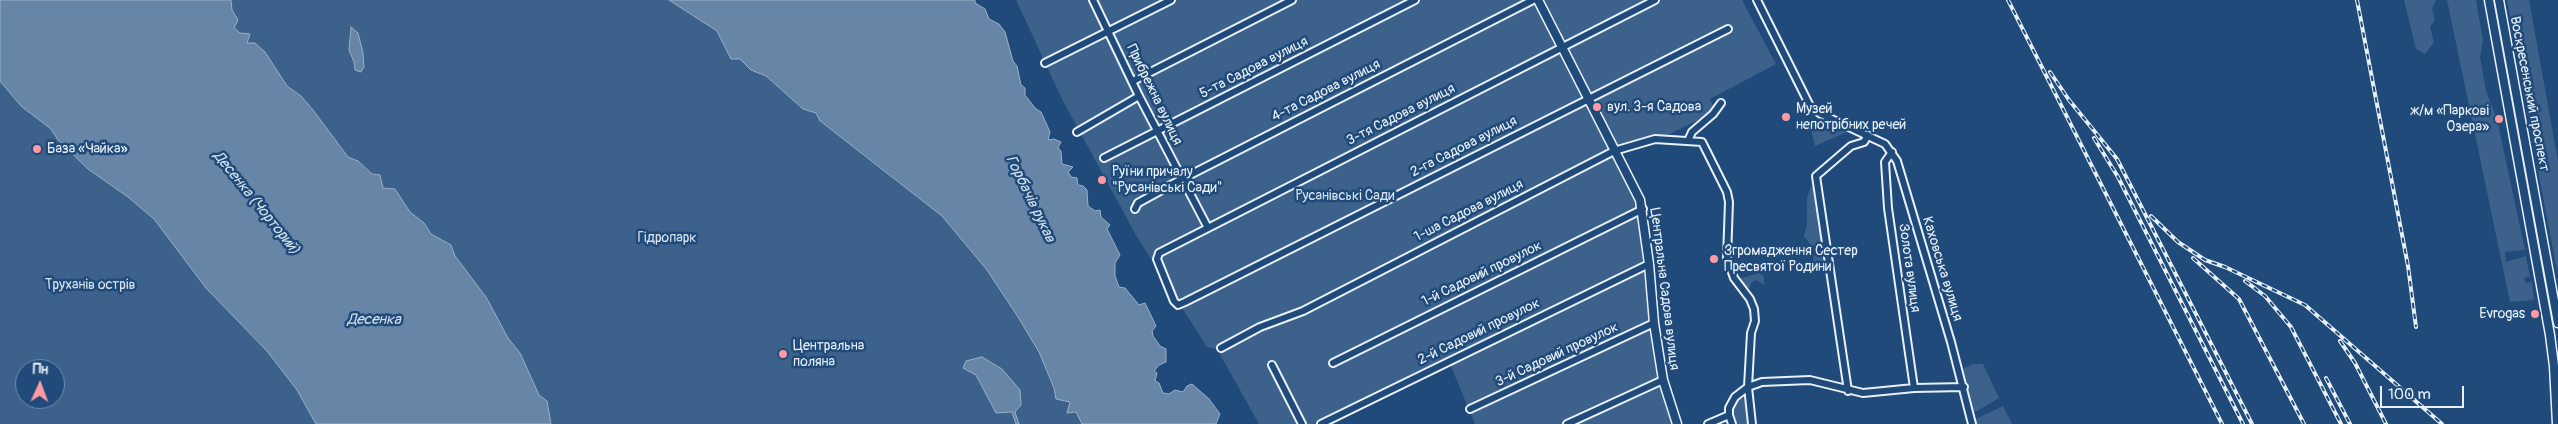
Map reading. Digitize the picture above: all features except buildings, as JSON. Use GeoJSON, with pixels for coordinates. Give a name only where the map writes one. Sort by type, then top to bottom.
{"type":"FeatureCollection","features":[{"type":"Feature","properties":{"kind":"main road","name":"Центральна Садова вулиця"},"geometry":{"type":"LineString","coordinates":[[1538,0],[1642,209],[1650,264],[1654,323],[1663,380],[1677,424]]}},
{"type":"Feature","properties":{"kind":"main road","name":"Воскресенський проспект"},"geometry":{"type":"LineString","coordinates":[[2489,0],[2554,366],[2557,424]]}},
{"type":"Feature","properties":{"kind":"main road","name":"Воскресенський проспект"},"geometry":{"type":"LineString","coordinates":[[2499,0],[2558,323]]}},
{"type":"Feature","properties":{"kind":"street","name":"Прибрежна вулиця"},"geometry":{"type":"LineString","coordinates":[[1094,0],[1139,96],[1208,228]]}},
{"type":"Feature","properties":{"kind":"street"},"geometry":{"type":"LineString","coordinates":[[1045,63],[1171,0]]}},
{"type":"Feature","properties":{"kind":"street"},"geometry":{"type":"LineString","coordinates":[[1133,81],[1292,0]]}},
{"type":"Feature","properties":{"kind":"street","name":"5-та Садова вулиця"},"geometry":{"type":"LineString","coordinates":[[1104,158],[1415,0]]}},
{"type":"Feature","properties":{"kind":"street","name":"4-та Садова вулиця"},"geometry":{"type":"LineString","coordinates":[[1136,209],[1138,203],[1182,179],[1533,0]]}},
{"type":"Feature","properties":{"kind":"street","name":"3-тя Садова вулиця"},"geometry":{"type":"LineString","coordinates":[[1159,253],[1655,0]]}},
{"type":"Feature","properties":{"kind":"street"},"geometry":{"type":"LineString","coordinates":[[1757,0],[1810,106],[1821,114],[1885,144],[1892,152]]}},
{"type":"Feature","properties":{"kind":"street","name":"2-га Садова вулиця"},"geometry":{"type":"LineString","coordinates":[[1159,253],[1157,259],[1174,301],[1178,305],[1587,98],[1728,29]]}},
{"type":"Feature","properties":{"kind":"street"},"geometry":{"type":"LineString","coordinates":[[1077,132],[1139,96]]}},
{"type":"Feature","properties":{"kind":"street"},"geometry":{"type":"LineString","coordinates":[[1720,102],[1713,114],[1692,132],[1688,141],[1702,142],[1727,192],[1729,202],[1727,258],[1734,278],[1750,299],[1755,313],[1748,387],[1752,424]]}},
{"type":"Feature","properties":{"kind":"street"},"geometry":{"type":"LineString","coordinates":[[1848,391],[1816,176],[1851,146],[1864,142],[1868,135]]}},
{"type":"Feature","properties":{"kind":"street","name":"1-ша Садова вулиця"},"geometry":{"type":"LineString","coordinates":[[1221,348],[1260,327],[1303,311],[1614,151],[1646,140],[1688,141]]}},
{"type":"Feature","properties":{"kind":"street","name":"Каховська вулиця"},"geometry":{"type":"LineString","coordinates":[[1892,152],[1897,161],[1964,388],[1972,424]]}},
{"type":"Feature","properties":{"kind":"street","name":"Золота вулиця"},"geometry":{"type":"LineString","coordinates":[[1892,152],[1885,162],[1888,208],[1914,388]]}},
{"type":"Feature","properties":{"kind":"street","name":"1-й Садовий провулок"},"geometry":{"type":"LineString","coordinates":[[1334,363],[1642,209]]}},
{"type":"Feature","properties":{"kind":"street","name":"2-й Садовий провулок"},"geometry":{"type":"LineString","coordinates":[[1321,424],[1470,349],[1650,264]]}},
{"type":"Feature","properties":{"kind":"street"},"geometry":{"type":"LineString","coordinates":[[2551,281],[2558,287]]}},
{"type":"Feature","properties":{"kind":"street","name":"3-й Садовий провулок"},"geometry":{"type":"LineString","coordinates":[[1470,409],[1654,323]]}},
{"type":"Feature","properties":{"kind":"street"},"geometry":{"type":"LineString","coordinates":[[1272,365],[1302,424]]}},
{"type":"Feature","properties":{"kind":"street"},"geometry":{"type":"LineString","coordinates":[[1732,424],[1728,415],[1731,402],[1748,387],[1762,382],[1797,379],[1810,380],[1863,394],[1914,388],[1964,388]]}},
{"type":"Feature","properties":{"kind":"street"},"geometry":{"type":"LineString","coordinates":[[1568,424],[1663,380]]}},
{"type":"Feature","properties":{"kind":"street"},"geometry":{"type":"LineString","coordinates":[[1708,424],[1728,415]]}},
{"type":"Feature","properties":{"kind":"green space","name":"Гідропарк"},"geometry":{"type":"Polygon","coordinates":[[[231,0],[669,0],[717,31],[731,59],[740,59],[751,70],[765,76],[803,109],[816,113],[820,122],[942,216],[987,270],[1018,317],[1039,352],[1054,388],[1056,399],[1070,402],[1068,413],[1076,412],[1082,424],[1019,424],[1015,412],[976,375],[996,413],[1013,412],[1016,424],[551,424],[520,353],[508,338],[486,297],[455,256],[451,245],[431,234],[424,223],[410,212],[395,189],[383,188],[358,161],[348,157],[301,96],[287,86],[265,52],[246,43],[233,28],[238,20],[232,10],[231,0]]]}},
{"type":"Feature","properties":{"kind":"green space","name":"Русанівські Сади"},"geometry":{"type":"Polygon","coordinates":[[[1016,0],[1742,0],[1776,64],[1710,99],[1714,108],[1710,114],[1668,135],[1641,139],[1610,152],[1640,207],[1673,424],[1475,424],[1450,364],[1330,424],[1259,424],[1217,349],[1207,347],[1137,237],[1062,99],[1016,0]]]}},
{"type":"Feature","properties":{"kind":"green space"},"geometry":{"type":"Polygon","coordinates":[[[2404,0],[2436,0],[2432,9],[2435,20],[2430,27],[2434,42],[2425,54],[2416,49],[2404,0]]]}},
{"type":"Feature","properties":{"kind":"green space"},"geometry":{"type":"Polygon","coordinates":[[[2447,0],[2476,0],[2483,41],[2480,57],[2486,91],[2497,119],[2525,250],[2505,252],[2506,262],[2526,256],[2530,277],[2524,278],[2526,283],[2532,282],[2534,300],[2510,302],[2447,0]]]}},
{"type":"Feature","properties":{"kind":"green space"},"geometry":{"type":"Polygon","coordinates":[[[2507,0],[2529,0],[2558,161],[2558,276],[2523,91],[2529,83],[2523,47],[2515,41],[2507,0]]]}},
{"type":"Feature","properties":{"kind":"green space","name":"Труханів острів"},"geometry":{"type":"Polygon","coordinates":[[[0,81],[21,106],[51,129],[58,140],[88,169],[128,197],[154,219],[206,288],[267,351],[297,390],[316,424],[0,424],[0,81]]]}},
{"type":"Feature","properties":{"kind":"green space"},"geometry":{"type":"Polygon","coordinates":[[[1829,125],[1847,132],[1815,146],[1811,130],[1829,125]]]}},
{"type":"Feature","properties":{"kind":"green space"},"geometry":{"type":"Polygon","coordinates":[[[1815,184],[1815,208],[1819,208],[1821,212],[1817,224],[1819,229],[1823,229],[1825,246],[1823,251],[1828,261],[1826,266],[1817,268],[1813,260],[1815,250],[1804,236],[1807,224],[1807,199],[1811,187],[1815,184]]]}},
{"type":"Feature","properties":{"kind":"green space"},"geometry":{"type":"Polygon","coordinates":[[[1759,273],[1764,277],[1764,285],[1756,280],[1751,283],[1750,288],[1744,287],[1740,283],[1739,279],[1759,273]]]}},
{"type":"Feature","properties":{"kind":"green space"},"geometry":{"type":"Polygon","coordinates":[[[1973,364],[1983,364],[1999,398],[1977,411],[1973,411],[1963,369],[1973,364]]]}},
{"type":"Feature","properties":{"kind":"green space"},"geometry":{"type":"Polygon","coordinates":[[[1741,396],[1747,403],[1749,424],[1735,424],[1732,415],[1736,400],[1741,396]]]}},
{"type":"Feature","properties":{"kind":"green space"},"geometry":{"type":"Polygon","coordinates":[[[2003,406],[2012,424],[1976,424],[1976,419],[2003,406]]]}},
{"type":"Feature","properties":{"kind":"water","name":"Десенка"},"geometry":{"type":"Polygon","coordinates":[[[0,0],[231,0],[232,10],[238,20],[234,28],[240,33],[250,34],[247,43],[255,43],[265,52],[287,86],[301,96],[348,157],[358,161],[372,174],[380,175],[383,188],[395,189],[410,212],[424,223],[431,234],[451,245],[455,256],[486,297],[508,338],[520,353],[539,395],[547,401],[551,424],[316,424],[297,390],[267,351],[206,288],[154,219],[128,197],[88,169],[58,140],[51,129],[21,106],[0,81],[0,0]]]}},
{"type":"Feature","properties":{"kind":"water","name":"Горбачів рукав"},"geometry":{"type":"Polygon","coordinates":[[[669,0],[975,0],[975,3],[985,9],[989,19],[999,24],[1005,32],[1013,61],[1017,66],[1021,85],[1025,88],[1025,95],[1035,108],[1041,112],[1050,132],[1048,140],[1054,139],[1061,142],[1058,148],[1061,151],[1062,164],[1073,167],[1068,172],[1071,177],[1077,178],[1078,185],[1083,186],[1087,190],[1088,206],[1095,211],[1100,210],[1101,217],[1110,225],[1107,229],[1120,255],[1115,263],[1115,276],[1119,287],[1125,288],[1139,305],[1145,303],[1156,326],[1152,331],[1153,336],[1160,346],[1166,349],[1166,362],[1159,365],[1154,371],[1157,373],[1155,381],[1159,383],[1163,393],[1169,394],[1175,390],[1183,392],[1187,386],[1192,384],[1209,399],[1220,414],[1216,424],[1082,424],[1076,412],[1067,413],[1070,402],[1056,399],[1054,388],[1039,352],[1018,317],[987,270],[942,216],[820,121],[816,113],[803,109],[766,76],[751,70],[740,59],[731,59],[717,31],[669,0]]]}},
{"type":"Feature","properties":{"kind":"water"},"geometry":{"type":"Polygon","coordinates":[[[351,27],[358,33],[363,53],[364,67],[361,72],[355,70],[349,50],[351,27]]]}},
{"type":"Feature","properties":{"kind":"water"},"geometry":{"type":"Polygon","coordinates":[[[982,357],[1002,369],[1020,390],[1021,405],[1015,412],[1019,424],[1016,424],[1012,412],[996,413],[976,375],[963,368],[966,361],[982,357]]]}},
{"type":"Feature","properties":{"kind":"railway"},"geometry":{"type":"LineString","coordinates":[[2008,0],[2222,424]]}},
{"type":"Feature","properties":{"kind":"railway"},"geometry":{"type":"LineString","coordinates":[[2357,0],[2408,266],[2416,327]]}},
{"type":"Feature","properties":{"kind":"railway"},"geometry":{"type":"LineString","coordinates":[[2050,72],[2069,100],[2117,159],[2252,424]]}},
{"type":"Feature","properties":{"kind":"railway"},"geometry":{"type":"LineString","coordinates":[[2094,138],[2118,177],[2243,424]]}},
{"type":"Feature","properties":{"kind":"railway"},"geometry":{"type":"LineString","coordinates":[[2151,216],[2178,242],[2205,260],[2225,267],[2305,305],[2442,424]]}},
{"type":"Feature","properties":{"kind":"railway"},"geometry":{"type":"LineString","coordinates":[[2193,258],[2239,299],[2304,424]]}},
{"type":"Feature","properties":{"kind":"railway"},"geometry":{"type":"LineString","coordinates":[[2245,281],[2265,296],[2291,327],[2341,424]]}},
{"type":"Feature","properties":{"kind":"railway"},"geometry":{"type":"LineString","coordinates":[[2340,341],[2355,363],[2386,424]]}},
{"type":"Feature","properties":{"kind":"railway"},"geometry":{"type":"LineString","coordinates":[[2326,378],[2350,424]]}},
{"type":"Feature","properties":{"kind":"place","name":"вул. 3-я Садова"},"geometry":{"type":"Point","coordinates":[1597,107]}},
{"type":"Feature","properties":{"kind":"place","name":"Музей непотрібних речей"},"geometry":{"type":"Point","coordinates":[1786,117]}},
{"type":"Feature","properties":{"kind":"place","name":"ж/м «Паркові Озера»"},"geometry":{"type":"Point","coordinates":[2499,119]}},
{"type":"Feature","properties":{"kind":"place","name":"База «Чайка»"},"geometry":{"type":"Point","coordinates":[37,149]}},
{"type":"Feature","properties":{"kind":"place","name":"Руїни причалу \"Русанівські Сади\""},"geometry":{"type":"Point","coordinates":[1102,180]}},
{"type":"Feature","properties":{"kind":"place","name":"Згромадження Сестер Пресвятої Родини"},"geometry":{"type":"Point","coordinates":[1714,259]}},
{"type":"Feature","properties":{"kind":"place","name":"Evrogas"},"geometry":{"type":"Point","coordinates":[2535,314]}},
{"type":"Feature","properties":{"kind":"place","name":"Центральна поляна"},"geometry":{"type":"Point","coordinates":[783,354]}},
{"type":"Feature","properties":{"kind":"water label","name":"Десенка (Чорторий)"},"geometry":{"type":"Point","coordinates":[256,203]}}]}
